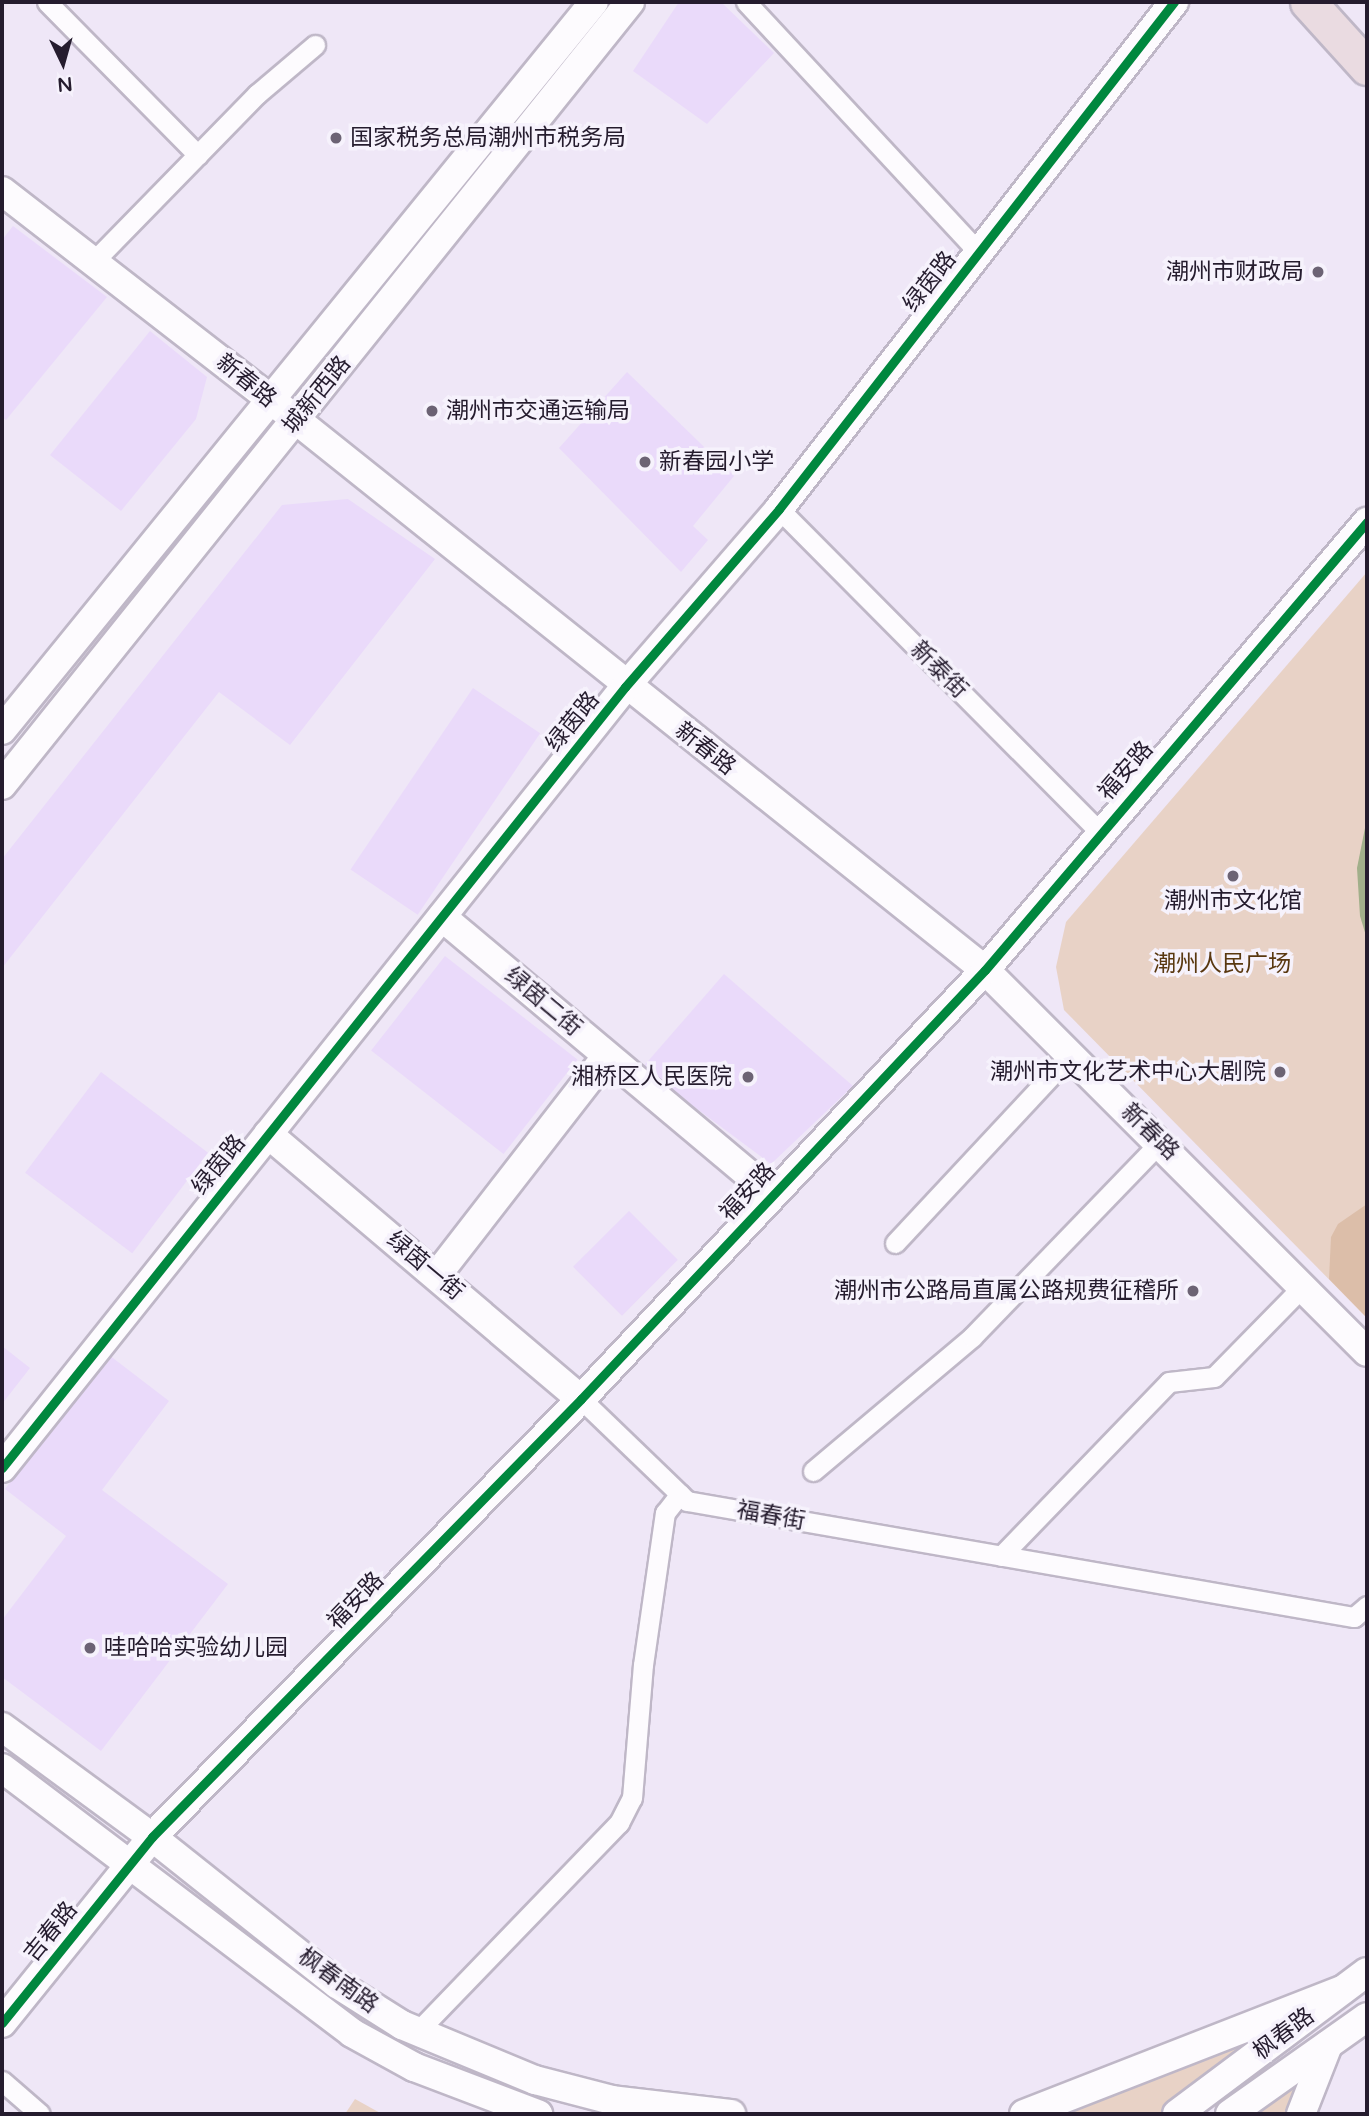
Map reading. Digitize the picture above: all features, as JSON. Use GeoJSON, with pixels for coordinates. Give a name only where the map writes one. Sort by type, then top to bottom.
{"type":"FeatureCollection","features":[{"type":"Feature","properties":{"kind":"highway"},"geometry":{"type":"LineString","coordinates":[[1308,2],[1367,67]]}},
{"type":"Feature","properties":{"kind":"street"},"geometry":{"type":"LineString","coordinates":[[47,2],[198,155]]}},
{"type":"Feature","properties":{"kind":"street","name":"城新西路"},"geometry":{"type":"LineString","coordinates":[[2,730],[594,2]]}},
{"type":"Feature","properties":{"kind":"street","name":"城新西路"},"geometry":{"type":"LineString","coordinates":[[2,785],[630,2]]}},
{"type":"Feature","properties":{"kind":"street"},"geometry":{"type":"LineString","coordinates":[[746,2],[978,251]]}},
{"type":"Feature","properties":{"kind":"street","name":"绿茵路"},"geometry":{"type":"LineString","coordinates":[[2,1468],[625,687],[779,509],[1174,2]]}},
{"type":"Feature","properties":{"kind":"street"},"geometry":{"type":"LineString","coordinates":[[93,262],[257,94],[315,45]]}},
{"type":"Feature","properties":{"kind":"street","name":"新春路"},"geometry":{"type":"LineString","coordinates":[[2,191],[270,399],[295,422],[625,687],[985,970],[1304,1285],[1367,1352]]}},
{"type":"Feature","properties":{"kind":"street","name":"新泰街"},"geometry":{"type":"LineString","coordinates":[[779,509],[1100,832]]}},
{"type":"Feature","properties":{"kind":"street","name":"福安路"},"geometry":{"type":"LineString","coordinates":[[131,1864],[152,1837],[581,1399],[985,970],[1100,832],[1367,523]]}},
{"type":"Feature","properties":{"kind":"street","name":"绿茵二街"},"geometry":{"type":"LineString","coordinates":[[442,917],[772,1194]]}},
{"type":"Feature","properties":{"kind":"street"},"geometry":{"type":"LineString","coordinates":[[895,1243],[1071,1054]]}},
{"type":"Feature","properties":{"kind":"street"},"geometry":{"type":"LineString","coordinates":[[438,1275],[607,1056]]}},
{"type":"Feature","properties":{"kind":"street","name":"绿茵一街"},"geometry":{"type":"LineString","coordinates":[[268,1134],[438,1275],[581,1399]]}},
{"type":"Feature","properties":{"kind":"street"},"geometry":{"type":"LineString","coordinates":[[813,1471],[972,1337],[1160,1142]]}},
{"type":"Feature","properties":{"kind":"street"},"geometry":{"type":"LineString","coordinates":[[1001,1556],[1169,1382],[1214,1377],[1304,1285]]}},
{"type":"Feature","properties":{"kind":"street","name":"福春街"},"geometry":{"type":"LineString","coordinates":[[581,1399],[687,1501],[1354,1617],[1367,1606]]}},
{"type":"Feature","properties":{"kind":"street"},"geometry":{"type":"LineString","coordinates":[[417,2032],[619,1823],[632,1798],[643,1665],[665,1513],[680,1494]]}},
{"type":"Feature","properties":{"kind":"street","name":"枫春南路"},"geometry":{"type":"LineString","coordinates":[[2,1727],[152,1837],[337,1984],[417,2032],[535,2080],[612,2100],[731,2114]]}},
{"type":"Feature","properties":{"kind":"street","name":"枫春南路"},"geometry":{"type":"LineString","coordinates":[[2,1768],[352,2033],[414,2067],[538,2114]]}},
{"type":"Feature","properties":{"kind":"street","name":"吉春路"},"geometry":{"type":"LineString","coordinates":[[2,2023],[131,1864]]}},
{"type":"Feature","properties":{"kind":"street","name":"枫春路"},"geometry":{"type":"LineString","coordinates":[[1177,2114],[1367,1972]]}},
{"type":"Feature","properties":{"kind":"street"},"geometry":{"type":"LineString","coordinates":[[1024,2114],[1342,1990]]}},
{"type":"Feature","properties":{"kind":"street","name":"枫春路"},"geometry":{"type":"LineString","coordinates":[[1230,2114],[1367,2017]]}},
{"type":"Feature","properties":{"kind":"street"},"geometry":{"type":"LineString","coordinates":[[1301,2114],[1328,2045]]}},
{"type":"Feature","properties":{"kind":"street"},"geometry":{"type":"LineString","coordinates":[[2,2081],[40,2114]]}},
{"type":"Feature","properties":{"kind":"shaded area"},"geometry":{"type":"Polygon","coordinates":[[[679,2],[721,2],[774,53],[707,124],[633,71],[679,2]]]}},
{"type":"Feature","properties":{"kind":"shaded area"},"geometry":{"type":"Polygon","coordinates":[[[13,226],[107,297],[6,420],[2,417],[2,240],[13,226]]]}},
{"type":"Feature","properties":{"kind":"shaded area"},"geometry":{"type":"Polygon","coordinates":[[[150,331],[207,377],[196,419],[121,511],[50,455],[150,331]]]}},
{"type":"Feature","properties":{"kind":"shaded area","name":"新春园小学"},"geometry":{"type":"Polygon","coordinates":[[[627,372],[734,476],[693,526],[708,540],[681,572],[559,448],[627,372]]]}},
{"type":"Feature","properties":{"kind":"shaded area"},"geometry":{"type":"Polygon","coordinates":[[[348,499],[435,559],[290,745],[219,692],[2,968],[2,859],[282,505],[348,499]]]}},
{"type":"Feature","properties":{"kind":"shaded area"},"geometry":{"type":"Polygon","coordinates":[[[473,688],[540,733],[418,915],[351,870],[473,688]]]}},
{"type":"Feature","properties":{"kind":"shaded area"},"geometry":{"type":"Polygon","coordinates":[[[1367,818],[1367,939],[1360,916],[1357,868],[1367,818]]]}},
{"type":"Feature","properties":{"kind":"shaded area"},"geometry":{"type":"Polygon","coordinates":[[[445,956],[577,1059],[504,1154],[371,1051],[445,956]]]}},
{"type":"Feature","properties":{"kind":"shaded area","name":"湘桥区人民医院"},"geometry":{"type":"Polygon","coordinates":[[[724,974],[853,1086],[771,1164],[642,1068],[724,974]]]}},
{"type":"Feature","properties":{"kind":"shaded area"},"geometry":{"type":"Polygon","coordinates":[[[101,1072],[208,1153],[132,1253],[25,1173],[101,1072]]]}},
{"type":"Feature","properties":{"kind":"shaded area"},"geometry":{"type":"Polygon","coordinates":[[[1367,1204],[1367,1318],[1329,1279],[1331,1237],[1338,1224],[1367,1204]]]}},
{"type":"Feature","properties":{"kind":"shaded area"},"geometry":{"type":"Polygon","coordinates":[[[629,1211],[678,1260],[622,1316],[573,1267],[629,1211]]]}},
{"type":"Feature","properties":{"kind":"shaded area"},"geometry":{"type":"Polygon","coordinates":[[[2,1346],[30,1368],[2,1404],[2,1346]]]}},
{"type":"Feature","properties":{"kind":"shaded area","name":"哇哈哈实验幼儿园"},"geometry":{"type":"Polygon","coordinates":[[[109,1355],[169,1401],[102,1490],[228,1584],[101,1751],[2,1677],[2,1620],[66,1536],[5,1489],[109,1355]]]}},
{"type":"Feature","properties":{"kind":"green space","name":"潮州人民广场"},"geometry":{"type":"Polygon","coordinates":[[[1367,572],[1367,1318],[1064,1010],[1056,967],[1066,922],[1367,572]]]}},
{"type":"Feature","properties":{"kind":"green space"},"geometry":{"type":"Polygon","coordinates":[[[1284,2022],[1164,2114],[1058,2114],[1284,2022]]]}},
{"type":"Feature","properties":{"kind":"green space"},"geometry":{"type":"Polygon","coordinates":[[[1310,2073],[1288,2114],[1251,2114],[1310,2073]]]}},
{"type":"Feature","properties":{"kind":"green space"},"geometry":{"type":"Polygon","coordinates":[[[355,2099],[382,2114],[345,2114],[355,2099]]]}},
{"type":"Feature","properties":{"kind":"cycle path"},"geometry":{"type":"LineString","coordinates":[[2,1468],[625,687],[779,509],[1174,2]]}},
{"type":"Feature","properties":{"kind":"cycle path"},"geometry":{"type":"LineString","coordinates":[[2,2023],[152,1837],[581,1399],[985,970],[1367,522]]}},
{"type":"Feature","properties":{"kind":"place","name":"国家税务总局潮州市税务局"},"geometry":{"type":"Point","coordinates":[336,138]}},
{"type":"Feature","properties":{"kind":"place","name":"潮州市财政局"},"geometry":{"type":"Point","coordinates":[1318,272]}},
{"type":"Feature","properties":{"kind":"place","name":"潮州市交通运输局"},"geometry":{"type":"Point","coordinates":[432,411]}},
{"type":"Feature","properties":{"kind":"place","name":"新春园小学"},"geometry":{"type":"Point","coordinates":[645,462]}},
{"type":"Feature","properties":{"kind":"place","name":"潮州市文化馆"},"geometry":{"type":"Point","coordinates":[1233,876]}},
{"type":"Feature","properties":{"kind":"place","name":"潮州市文化艺术中心大剧院"},"geometry":{"type":"Point","coordinates":[1280,1072]}},
{"type":"Feature","properties":{"kind":"place","name":"湘桥区人民医院"},"geometry":{"type":"Point","coordinates":[748,1077]}},
{"type":"Feature","properties":{"kind":"place","name":"潮州市公路局直属公路规费征稽所"},"geometry":{"type":"Point","coordinates":[1193,1291]}},
{"type":"Feature","properties":{"kind":"place","name":"哇哈哈实验幼儿园"},"geometry":{"type":"Point","coordinates":[90,1648]}}]}
